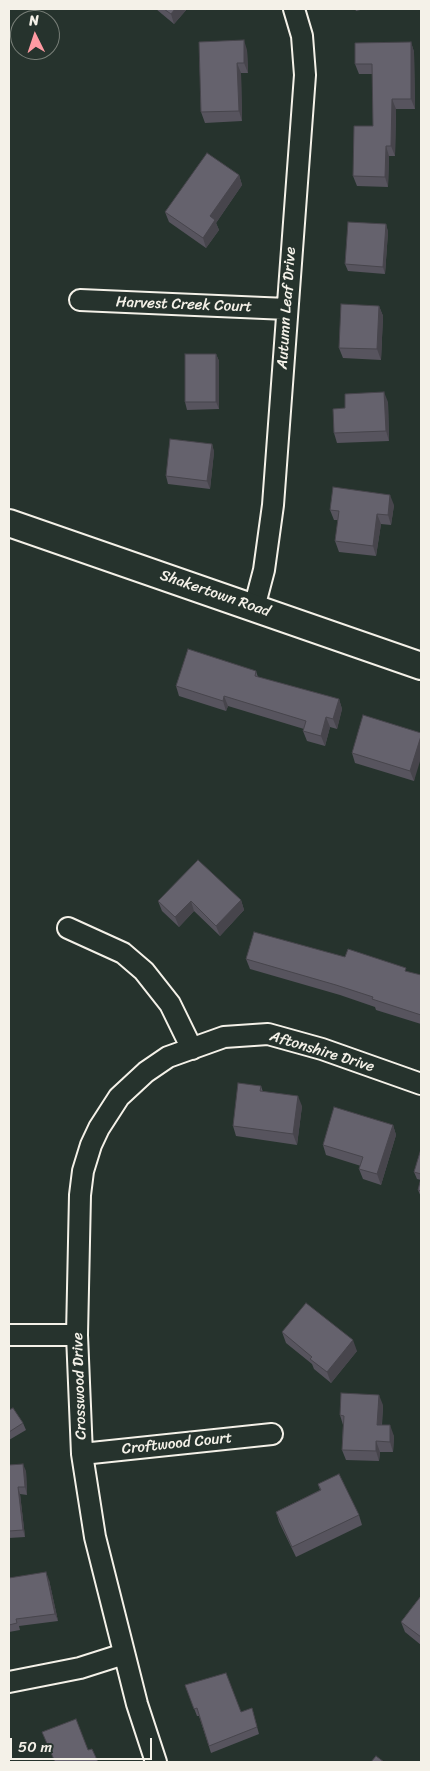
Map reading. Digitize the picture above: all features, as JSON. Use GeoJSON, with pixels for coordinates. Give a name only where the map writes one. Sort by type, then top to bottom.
{"type":"FeatureCollection","features":[{"type":"Feature","properties":{"kind":"street","name":"Autumn Leaf Drive"},"geometry":{"type":"LineString","coordinates":[[254,608],[264,570],[273,505],[305,75],[302,36],[294,9]]}},
{"type":"Feature","properties":{"kind":"street","name":"Harvest Creek Court"},"geometry":{"type":"LineString","coordinates":[[80,300],[287,309]]}},
{"type":"Feature","properties":{"kind":"street","name":"Shakertown Road"},"geometry":{"type":"LineString","coordinates":[[9,522],[421,666]]}},
{"type":"Feature","properties":{"kind":"street"},"geometry":{"type":"LineString","coordinates":[[68,928],[123,953],[144,971],[170,1004],[192,1049]]}},
{"type":"Feature","properties":{"kind":"street","name":"Aftonshire Drive"},"geometry":{"type":"LineString","coordinates":[[192,1049],[224,1037],[268,1034],[322,1049],[421,1084]]}},
{"type":"Feature","properties":{"kind":"street","name":"Crosswood Drive"},"geometry":{"type":"LineString","coordinates":[[156,1762],[124,1654],[95,1537],[82,1454],[78,1335],[80,1195],[84,1171],[92,1145],[109,1112],[132,1084],[168,1058],[192,1049]]}},
{"type":"Feature","properties":{"kind":"street"},"geometry":{"type":"LineString","coordinates":[[9,1335],[78,1335]]}},
{"type":"Feature","properties":{"kind":"street","name":"Croftwood Court"},"geometry":{"type":"LineString","coordinates":[[82,1454],[272,1434]]}},
{"type":"Feature","properties":{"kind":"street"},"geometry":{"type":"LineString","coordinates":[[9,1682],[80,1668],[124,1654]]}},
{"type":"Feature","properties":{"kind":"building"},"geometry":{"type":"Polygon","coordinates":[[[164,9],[175,9],[171,14],[164,9]]]}},
{"type":"Feature","properties":{"kind":"building"},"geometry":{"type":"Polygon","coordinates":[[[244,40],[244,63],[237,63],[239,111],[201,112],[199,42],[244,40]]]}},
{"type":"Feature","properties":{"kind":"building"},"geometry":{"type":"Polygon","coordinates":[[[411,42],[411,99],[392,99],[391,146],[386,146],[385,177],[353,176],[354,126],[373,126],[372,64],[355,64],[355,43],[411,42]]]}},
{"type":"Feature","properties":{"kind":"building"},"geometry":{"type":"Polygon","coordinates":[[[207,153],[239,175],[210,216],[215,220],[203,238],[165,212],[207,153]]]}},
{"type":"Feature","properties":{"kind":"building"},"geometry":{"type":"Polygon","coordinates":[[[348,222],[386,224],[383,267],[345,264],[348,222]]]}},
{"type":"Feature","properties":{"kind":"building"},"geometry":{"type":"Polygon","coordinates":[[[341,304],[379,306],[377,349],[339,348],[341,304]]]}},
{"type":"Feature","properties":{"kind":"building"},"geometry":{"type":"Polygon","coordinates":[[[185,354],[216,354],[216,402],[185,402],[185,354]]]}},
{"type":"Feature","properties":{"kind":"building"},"geometry":{"type":"Polygon","coordinates":[[[384,392],[386,431],[334,433],[333,409],[345,408],[345,394],[384,392]]]}},
{"type":"Feature","properties":{"kind":"building"},"geometry":{"type":"Polygon","coordinates":[[[170,439],[212,444],[207,481],[166,476],[170,439]]]}},
{"type":"Feature","properties":{"kind":"building"},"geometry":{"type":"Polygon","coordinates":[[[333,487],[390,495],[388,515],[377,514],[373,546],[335,541],[339,511],[330,510],[333,487]]]}},
{"type":"Feature","properties":{"kind":"building"},"geometry":{"type":"Polygon","coordinates":[[[188,649],[256,671],[255,676],[339,699],[333,719],[326,717],[321,736],[303,731],[306,721],[224,696],[223,701],[176,686],[188,649]]]}},
{"type":"Feature","properties":{"kind":"building"},"geometry":{"type":"Polygon","coordinates":[[[363,715],[421,733],[410,771],[352,753],[363,715]]]}},
{"type":"Feature","properties":{"kind":"building"},"geometry":{"type":"Polygon","coordinates":[[[198,860],[241,900],[216,926],[191,901],[175,917],[158,901],[198,860]]]}},
{"type":"Feature","properties":{"kind":"building"},"geometry":{"type":"Polygon","coordinates":[[[254,932],[345,957],[348,949],[406,968],[405,971],[421,975],[421,1015],[336,985],[246,959],[254,932]]]}},
{"type":"Feature","properties":{"kind":"building"},"geometry":{"type":"Polygon","coordinates":[[[238,1083],[261,1086],[260,1091],[298,1096],[293,1134],[233,1126],[238,1083]]]}},
{"type":"Feature","properties":{"kind":"building"},"geometry":{"type":"Polygon","coordinates":[[[334,1107],[393,1125],[377,1174],[359,1169],[363,1157],[323,1145],[334,1107]]]}},
{"type":"Feature","properties":{"kind":"building"},"geometry":{"type":"Polygon","coordinates":[[[421,1149],[421,1174],[414,1172],[421,1149]]]}},
{"type":"Feature","properties":{"kind":"building"},"geometry":{"type":"Polygon","coordinates":[[[421,1178],[421,1191],[418,1190],[421,1178]]]}},
{"type":"Feature","properties":{"kind":"building"},"geometry":{"type":"Polygon","coordinates":[[[306,1303],[353,1340],[327,1372],[310,1359],[312,1357],[282,1332],[306,1303]]]}},
{"type":"Feature","properties":{"kind":"building"},"geometry":{"type":"Polygon","coordinates":[[[341,1393],[379,1395],[377,1425],[390,1425],[390,1442],[376,1441],[376,1451],[342,1450],[344,1416],[340,1415],[341,1393]]]}},
{"type":"Feature","properties":{"kind":"building"},"geometry":{"type":"Polygon","coordinates":[[[13,1408],[23,1423],[9,1432],[9,1410],[13,1408]]]}},
{"type":"Feature","properties":{"kind":"building"},"geometry":{"type":"Polygon","coordinates":[[[23,1464],[25,1487],[18,1487],[23,1530],[9,1531],[9,1465],[23,1464]]]}},
{"type":"Feature","properties":{"kind":"building"},"geometry":{"type":"Polygon","coordinates":[[[339,1474],[359,1515],[292,1547],[276,1512],[321,1490],[318,1484],[339,1474]]]}},
{"type":"Feature","properties":{"kind":"building"},"geometry":{"type":"Polygon","coordinates":[[[46,1572],[55,1614],[16,1619],[17,1623],[9,1625],[9,1578],[46,1572]]]}},
{"type":"Feature","properties":{"kind":"building"},"geometry":{"type":"Polygon","coordinates":[[[421,1596],[421,1637],[401,1622],[421,1596]]]}},
{"type":"Feature","properties":{"kind":"building"},"geometry":{"type":"Polygon","coordinates":[[[226,1673],[241,1712],[252,1708],[257,1727],[209,1746],[197,1708],[194,1709],[185,1685],[226,1673]]]}},
{"type":"Feature","properties":{"kind":"building"},"geometry":{"type":"Polygon","coordinates":[[[76,1719],[88,1750],[92,1749],[98,1762],[55,1762],[42,1732],[76,1719]]]}},
{"type":"Feature","properties":{"kind":"building"},"geometry":{"type":"Polygon","coordinates":[[[376,1756],[384,1762],[371,1762],[376,1756]]]}}]}
